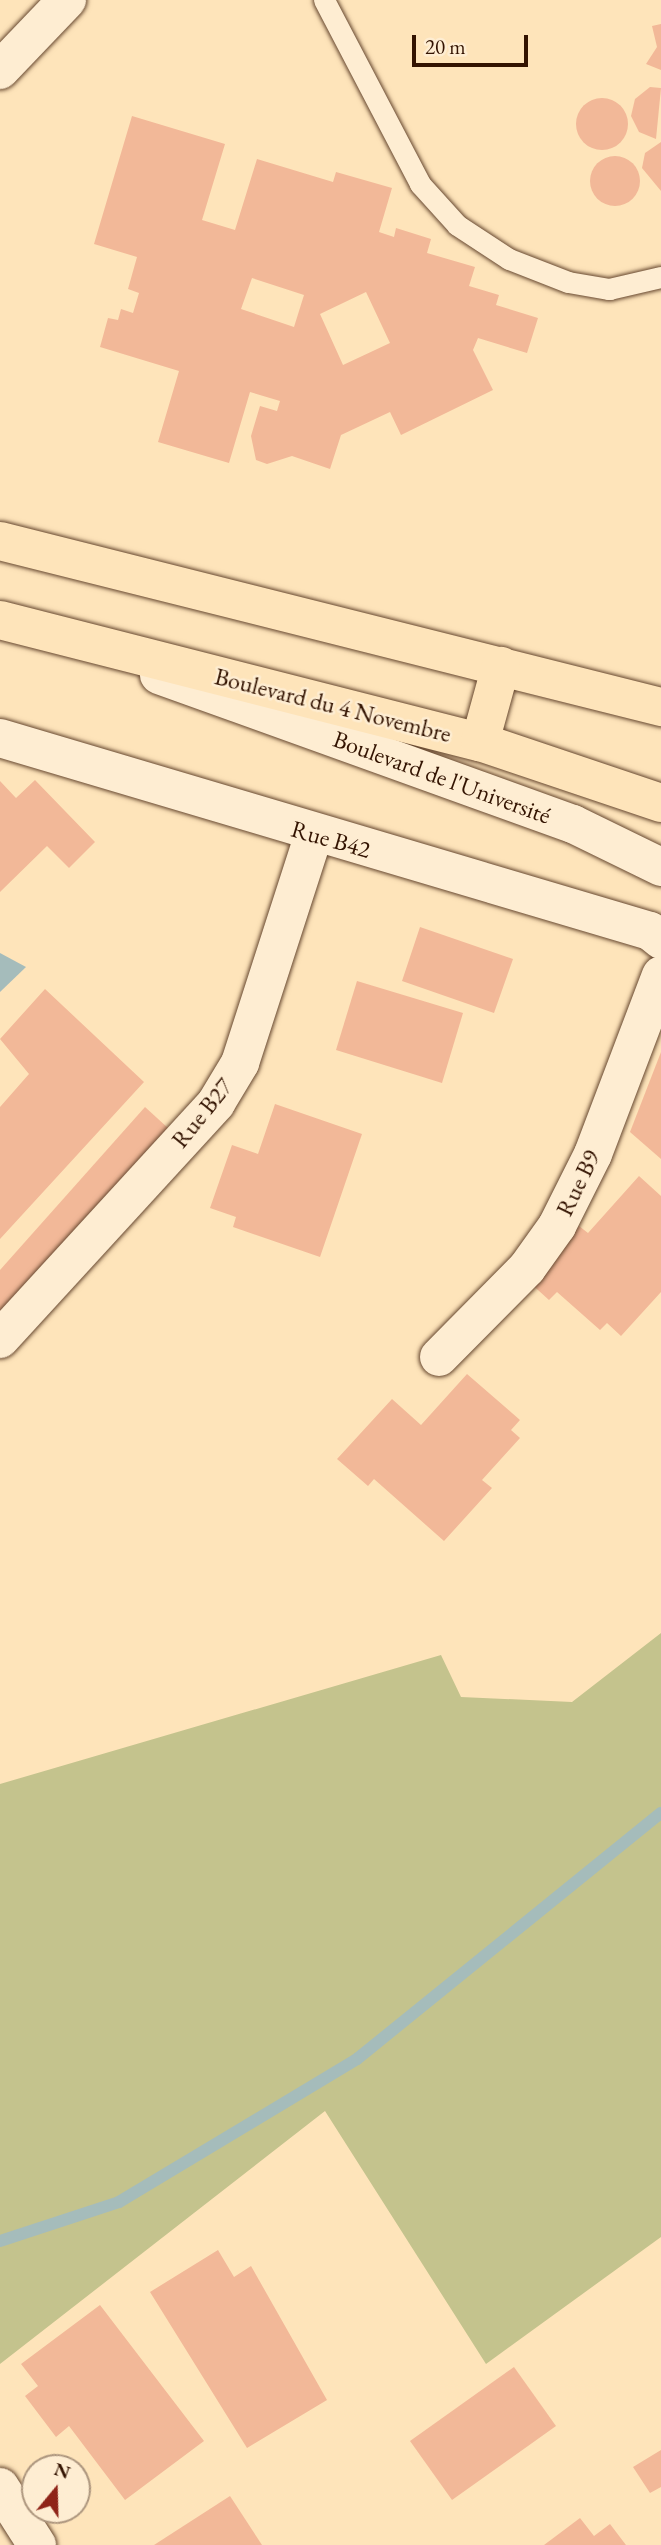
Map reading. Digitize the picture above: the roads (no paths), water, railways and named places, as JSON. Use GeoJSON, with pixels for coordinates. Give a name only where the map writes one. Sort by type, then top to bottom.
{"type":"FeatureCollection","features":[{"type":"Feature","properties":{"kind":"main road"},"geometry":{"type":"LineString","coordinates":[[0,541],[661,707]]}},
{"type":"Feature","properties":{"kind":"main road","name":"Boulevard du 4 Novembre"},"geometry":{"type":"LineString","coordinates":[[11,623],[480,742],[569,767],[661,803]]}},
{"type":"Feature","properties":{"kind":"main road"},"geometry":{"type":"LineString","coordinates":[[480,742],[501,666]]}},
{"type":"Feature","properties":{"kind":"street"},"geometry":{"type":"LineString","coordinates":[[0,70],[67,0]]}},
{"type":"Feature","properties":{"kind":"street","name":"Boulevard de l'Université"},"geometry":{"type":"LineString","coordinates":[[11,623],[573,824],[661,867]]}},
{"type":"Feature","properties":{"kind":"street","name":"Rue B42"},"geometry":{"type":"LineString","coordinates":[[0,738],[314,834],[650,931],[661,940]]}},
{"type":"Feature","properties":{"kind":"street","name":"Rue B27"},"geometry":{"type":"LineString","coordinates":[[0,1339],[216,1103],[240,1063],[314,834]]}},
{"type":"Feature","properties":{"kind":"street","name":"Rue B9"},"geometry":{"type":"LineString","coordinates":[[439,1357],[527,1268],[557,1226],[593,1154],[661,975]]}},
{"type":"Feature","properties":{"kind":"street"},"geometry":{"type":"LineString","coordinates":[[0,2487],[37,2545]]}},
{"type":"Feature","properties":{"kind":"lane"},"geometry":{"type":"LineString","coordinates":[[324,0],[421,184],[457,225],[509,259],[568,282],[609,289],[661,277]]}},
{"type":"Feature","properties":{"kind":"water"},"geometry":{"type":"Polygon","coordinates":[[[0,953],[26,967],[0,992],[0,953]]]}},
{"type":"Feature","properties":{"kind":"waterway"},"geometry":{"type":"LineString","coordinates":[[0,2241],[119,2202],[357,2059],[661,1813]]}}]}
